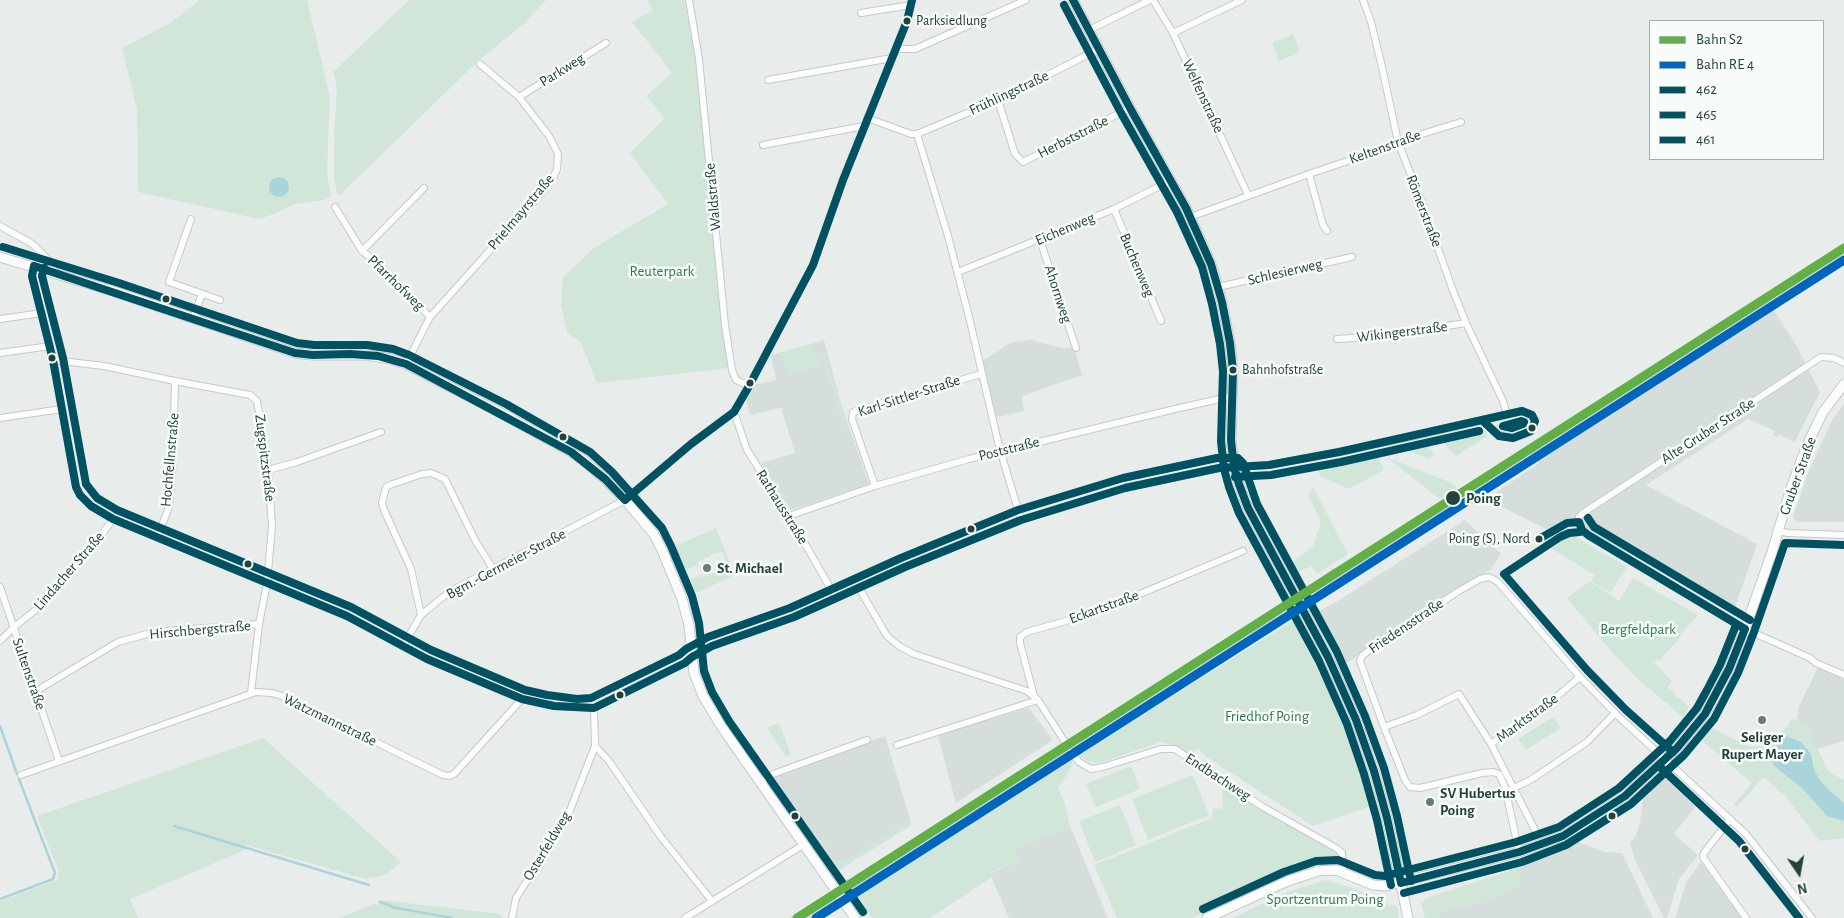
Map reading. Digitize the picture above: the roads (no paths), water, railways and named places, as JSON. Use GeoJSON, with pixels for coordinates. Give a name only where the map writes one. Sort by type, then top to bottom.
{"type":"FeatureCollection","features":[{"type":"Feature","properties":{"kind":"street","name":"Waldstraße"},"geometry":{"type":"LineString","coordinates":[[689,0],[699,58],[725,325],[736,380],[749,386]]}},
{"type":"Feature","properties":{"kind":"street"},"geometry":{"type":"LineString","coordinates":[[896,48],[915,49],[1026,0]]}},
{"type":"Feature","properties":{"kind":"street"},"geometry":{"type":"LineString","coordinates":[[1073,0],[1190,217],[1211,264],[1230,343],[1233,371],[1231,440],[1234,467],[1248,508],[1328,657],[1356,720],[1374,771],[1387,818],[1408,918]]}},
{"type":"Feature","properties":{"kind":"street"},"geometry":{"type":"LineString","coordinates":[[1089,30],[1151,0]]}},
{"type":"Feature","properties":{"kind":"street","name":"Welfenstraße"},"geometry":{"type":"LineString","coordinates":[[1151,0],[1173,33],[1248,195]]}},
{"type":"Feature","properties":{"kind":"street"},"geometry":{"type":"LineString","coordinates":[[1173,33],[1242,0]]}},
{"type":"Feature","properties":{"kind":"street","name":"Römerstraße"},"geometry":{"type":"LineString","coordinates":[[1363,0],[1380,58],[1398,142],[1424,206],[1466,323],[1503,401],[1507,414]]}},
{"type":"Feature","properties":{"kind":"street"},"geometry":{"type":"LineString","coordinates":[[734,412],[813,265],[912,3]]}},
{"type":"Feature","properties":{"kind":"street"},"geometry":{"type":"LineString","coordinates":[[861,13],[912,3]]}},
{"type":"Feature","properties":{"kind":"street","name":"Parkweg"},"geometry":{"type":"LineString","coordinates":[[519,97],[606,43]]}},
{"type":"Feature","properties":{"kind":"street","name":"Frühlingstraße"},"geometry":{"type":"LineString","coordinates":[[917,134],[998,100],[1099,49]]}},
{"type":"Feature","properties":{"kind":"street"},"geometry":{"type":"LineString","coordinates":[[768,80],[892,58]]}},
{"type":"Feature","properties":{"kind":"street","name":"Prielmayrstraße"},"geometry":{"type":"LineString","coordinates":[[406,364],[430,316],[554,176],[559,159],[553,142],[519,97],[480,64]]}},
{"type":"Feature","properties":{"kind":"street","name":"Herbststraße"},"geometry":{"type":"LineString","coordinates":[[998,100],[1015,154],[1023,162],[1130,108]]}},
{"type":"Feature","properties":{"kind":"street"},"geometry":{"type":"LineString","coordinates":[[867,118],[911,134],[917,134],[938,199],[958,272],[1000,452],[1021,520]]}},
{"type":"Feature","properties":{"kind":"street","name":"Keltenstraße"},"geometry":{"type":"LineString","coordinates":[[1190,217],[1248,195],[1389,147],[1398,142],[1461,122]]}},
{"type":"Feature","properties":{"kind":"street"},"geometry":{"type":"LineString","coordinates":[[763,145],[864,126]]}},
{"type":"Feature","properties":{"kind":"street"},"geometry":{"type":"LineString","coordinates":[[1309,174],[1326,231]]}},
{"type":"Feature","properties":{"kind":"street","name":"Eichenweg"},"geometry":{"type":"LineString","coordinates":[[958,272],[1040,240],[1170,181]]}},
{"type":"Feature","properties":{"kind":"street","name":"Pfarrhofweg"},"geometry":{"type":"LineString","coordinates":[[362,251],[424,188]]}},
{"type":"Feature","properties":{"kind":"street","name":"Pfarrhofweg"},"geometry":{"type":"LineString","coordinates":[[335,206],[362,251],[374,260],[430,316]]}},
{"type":"Feature","properties":{"kind":"street","name":"Buchenweg"},"geometry":{"type":"LineString","coordinates":[[1114,208],[1160,321]]}},
{"type":"Feature","properties":{"kind":"street"},"geometry":{"type":"LineString","coordinates":[[190,219],[169,282],[220,300]]}},
{"type":"Feature","properties":{"kind":"street"},"geometry":{"type":"LineString","coordinates":[[0,226],[31,243],[51,263],[55,273]]}},
{"type":"Feature","properties":{"kind":"street","name":"Ahornweg"},"geometry":{"type":"LineString","coordinates":[[1040,240],[1076,348]]}},
{"type":"Feature","properties":{"kind":"street"},"geometry":{"type":"LineString","coordinates":[[0,257],[34,266],[295,353],[366,355],[391,359],[406,364],[571,452],[600,474],[647,526],[662,550],[682,599],[690,625],[694,673],[702,696],[855,918]]}},
{"type":"Feature","properties":{"kind":"street","name":"Schlesierweg"},"geometry":{"type":"LineString","coordinates":[[1218,287],[1352,257]]}},
{"type":"Feature","properties":{"kind":"street"},"geometry":{"type":"LineString","coordinates":[[34,266],[32,276],[53,360],[76,487],[80,495],[91,506],[113,519],[158,536],[347,616],[427,659],[522,699],[554,706],[594,708],[685,663],[692,656],[712,646],[787,620],[905,567],[1021,520],[1125,488],[1219,468],[1269,465],[1339,452],[1429,434],[1482,420],[1522,411],[1532,414],[1535,421],[1531,431],[1513,438],[1499,436],[1482,420]]}},
{"type":"Feature","properties":{"kind":"street"},"geometry":{"type":"LineString","coordinates":[[193,318],[202,294]]}},
{"type":"Feature","properties":{"kind":"street"},"geometry":{"type":"LineString","coordinates":[[0,319],[42,313]]}},
{"type":"Feature","properties":{"kind":"street","name":"Wikingerstraße"},"geometry":{"type":"LineString","coordinates":[[1337,339],[1382,336],[1466,323]]}},
{"type":"Feature","properties":{"kind":"street"},"geometry":{"type":"LineString","coordinates":[[0,353],[50,346]]}},
{"type":"Feature","properties":{"kind":"street","name":"Alte Gruber Straße"},"geometry":{"type":"LineString","coordinates":[[1746,629],[1588,535],[1582,530],[1579,517],[1821,357],[1834,358],[1844,363]]}},
{"type":"Feature","properties":{"kind":"street","name":"Zugspitzstraße"},"geometry":{"type":"LineString","coordinates":[[53,360],[104,366],[255,397],[258,405],[268,470],[272,526],[267,583],[259,624],[250,693]]}},
{"type":"Feature","properties":{"kind":"street","name":"Karl-Sittler-Straße"},"geometry":{"type":"LineString","coordinates":[[875,486],[852,419],[853,412],[981,374]]}},
{"type":"Feature","properties":{"kind":"street","name":"Hochfellnstraße"},"geometry":{"type":"LineString","coordinates":[[158,536],[168,507],[173,462],[175,381]]}},
{"type":"Feature","properties":{"kind":"street","name":"Gruber Straße"},"geometry":{"type":"LineString","coordinates":[[1343,872],[1374,885],[1386,886],[1519,852],[1563,836],[1585,823],[1632,791],[1666,759],[1705,714],[1729,669],[1746,629],[1791,488],[1807,445],[1823,412],[1844,384]]}},
{"type":"Feature","properties":{"kind":"street","name":"Poststraße"},"geometry":{"type":"LineString","coordinates":[[790,516],[875,486],[1000,452],[1233,396]]}},
{"type":"Feature","properties":{"kind":"street"},"geometry":{"type":"LineString","coordinates":[[0,418],[62,409]]}},
{"type":"Feature","properties":{"kind":"street","name":"Bgm.-Germeier-Straße"},"geometry":{"type":"LineString","coordinates":[[403,646],[421,614],[449,592],[625,500],[691,444],[734,412]]}},
{"type":"Feature","properties":{"kind":"street","name":"Rathausstraße"},"geometry":{"type":"LineString","coordinates":[[734,412],[747,451],[790,516],[836,598]]}},
{"type":"Feature","properties":{"kind":"street"},"geometry":{"type":"LineString","coordinates":[[268,470],[297,462],[381,432]]}},
{"type":"Feature","properties":{"kind":"street"},"geometry":{"type":"LineString","coordinates":[[421,614],[411,569],[382,503],[386,487],[422,474],[431,473],[445,479],[475,540],[493,569]]}},
{"type":"Feature","properties":{"kind":"street","name":"Lindacher Straße"},"geometry":{"type":"LineString","coordinates":[[0,641],[38,608],[89,551],[113,519]]}},
{"type":"Feature","properties":{"kind":"street"},"geometry":{"type":"LineString","coordinates":[[1778,531],[1844,535]]}},
{"type":"Feature","properties":{"kind":"street","name":"Eckartstraße"},"geometry":{"type":"LineString","coordinates":[[1036,698],[1020,643],[1020,637],[1026,632],[1080,617],[1244,551]]}},
{"type":"Feature","properties":{"kind":"street","name":"Friedensstraße"},"geometry":{"type":"LineString","coordinates":[[1519,852],[1506,792],[1499,774],[1493,772],[1420,788],[1410,787],[1405,780],[1361,669],[1360,661],[1362,656],[1376,645],[1472,583],[1490,577],[1498,582],[1580,677]]}},
{"type":"Feature","properties":{"kind":"street","name":"Sultenstraße"},"geometry":{"type":"LineString","coordinates":[[0,587],[59,760]]}},
{"type":"Feature","properties":{"kind":"street"},"geometry":{"type":"LineString","coordinates":[[859,588],[887,636],[899,646],[914,654],[1026,690],[1036,698],[1065,742]]}},
{"type":"Feature","properties":{"kind":"street","name":"Hirschbergstraße"},"geometry":{"type":"LineString","coordinates":[[36,691],[118,642],[154,632],[259,624]]}},
{"type":"Feature","properties":{"kind":"street"},"geometry":{"type":"LineString","coordinates":[[1746,629],[1844,675]]}},
{"type":"Feature","properties":{"kind":"street"},"geometry":{"type":"LineString","coordinates":[[1580,677],[1615,713],[1746,834],[1811,918]]}},
{"type":"Feature","properties":{"kind":"street","name":"Marktstraße"},"geometry":{"type":"LineString","coordinates":[[1384,727],[1417,715],[1459,694],[1491,744],[1549,703],[1580,677]]}},
{"type":"Feature","properties":{"kind":"street","name":"Watzmannstraße"},"geometry":{"type":"LineString","coordinates":[[21,775],[250,693],[264,692],[282,696],[443,775],[449,776],[454,774],[522,699]]}},
{"type":"Feature","properties":{"kind":"street"},"geometry":{"type":"LineString","coordinates":[[897,745],[1036,698]]}},
{"type":"Feature","properties":{"kind":"street"},"geometry":{"type":"LineString","coordinates":[[594,708],[595,746],[609,761],[661,837],[712,901]]}},
{"type":"Feature","properties":{"kind":"street"},"geometry":{"type":"LineString","coordinates":[[1506,792],[1532,779],[1587,742],[1615,713]]}},
{"type":"Feature","properties":{"kind":"street"},"geometry":{"type":"LineString","coordinates":[[761,782],[773,774],[867,740]]}},
{"type":"Feature","properties":{"kind":"street"},"geometry":{"type":"LineString","coordinates":[[1491,744],[1538,834]]}},
{"type":"Feature","properties":{"kind":"street","name":"Osterfeldweg"},"geometry":{"type":"LineString","coordinates":[[512,918],[516,898],[567,818],[595,746]]}},
{"type":"Feature","properties":{"kind":"street","name":"Endbachweg"},"geometry":{"type":"LineString","coordinates":[[1071,752],[1079,762],[1091,769],[1161,749],[1174,750],[1263,807],[1336,848],[1342,853],[1343,872]]}},
{"type":"Feature","properties":{"kind":"street"},"geometry":{"type":"LineString","coordinates":[[1730,818],[1703,857],[1746,918]]}},
{"type":"Feature","properties":{"kind":"street"},"geometry":{"type":"LineString","coordinates":[[685,918],[803,845]]}},
{"type":"Feature","properties":{"kind":"street"},"geometry":{"type":"LineString","coordinates":[[1207,918],[1288,881],[1318,871],[1343,872]]}},
{"type":"Feature","properties":{"kind":"water"},"geometry":{"type":"Polygon","coordinates":[[[279,177],[286,180],[289,187],[286,194],[279,197],[272,194],[269,187],[272,180],[279,177]]]}},
{"type":"Feature","properties":{"kind":"water"},"geometry":{"type":"Polygon","coordinates":[[[1786,736],[1801,742],[1811,754],[1814,769],[1819,779],[1844,803],[1844,821],[1827,816],[1803,789],[1773,765],[1774,750],[1786,736]]]}},
{"type":"Feature","properties":{"kind":"waterway"},"geometry":{"type":"LineString","coordinates":[[0,726],[17,774]]}},
{"type":"Feature","properties":{"kind":"waterway"},"geometry":{"type":"LineString","coordinates":[[0,899],[53,879],[55,873],[19,779]]}},
{"type":"Feature","properties":{"kind":"waterway"},"geometry":{"type":"LineString","coordinates":[[174,826],[369,885]]}},
{"type":"Feature","properties":{"kind":"waterway"},"geometry":{"type":"LineString","coordinates":[[380,902],[396,908],[452,918]]}},
{"type":"Feature","properties":{"kind":"rail line","name":"S2"},"geometry":{"type":"LineString","coordinates":[[797,918],[1844,248]]}},
{"type":"Feature","properties":{"kind":"place","name":"Parksiedlung"},"geometry":{"type":"Point","coordinates":[907,21]}},
{"type":"Feature","properties":{"kind":"place","name":"Bahnhofstraße"},"geometry":{"type":"Point","coordinates":[1233,370]}},
{"type":"Feature","properties":{"kind":"place","name":"Poing"},"geometry":{"type":"Point","coordinates":[1453,498]}},
{"type":"Feature","properties":{"kind":"place","name":"Poing (S), Nord"},"geometry":{"type":"Point","coordinates":[1539,539]}},
{"type":"Feature","properties":{"kind":"place","name":"St. Michael"},"geometry":{"type":"Point","coordinates":[707,568]}},
{"type":"Feature","properties":{"kind":"place","name":"Seliger Rupert Mayer"},"geometry":{"type":"Point","coordinates":[1762,720]}},
{"type":"Feature","properties":{"kind":"place","name":"SV Hubertus Poing"},"geometry":{"type":"Point","coordinates":[1430,802]}},
{"type":"Feature","properties":{"kind":"park label","name":"Reuterpark"},"geometry":{"type":"Point","coordinates":[662,271]}},
{"type":"Feature","properties":{"kind":"park label","name":"Bergfeldpark"},"geometry":{"type":"Point","coordinates":[1638,629]}},
{"type":"Feature","properties":{"kind":"park label","name":"Friedhof Poing"},"geometry":{"type":"Point","coordinates":[1267,716]}},
{"type":"Feature","properties":{"kind":"park label","name":"Sportzentrum Poing"},"geometry":{"type":"Point","coordinates":[1325,899]}}]}
